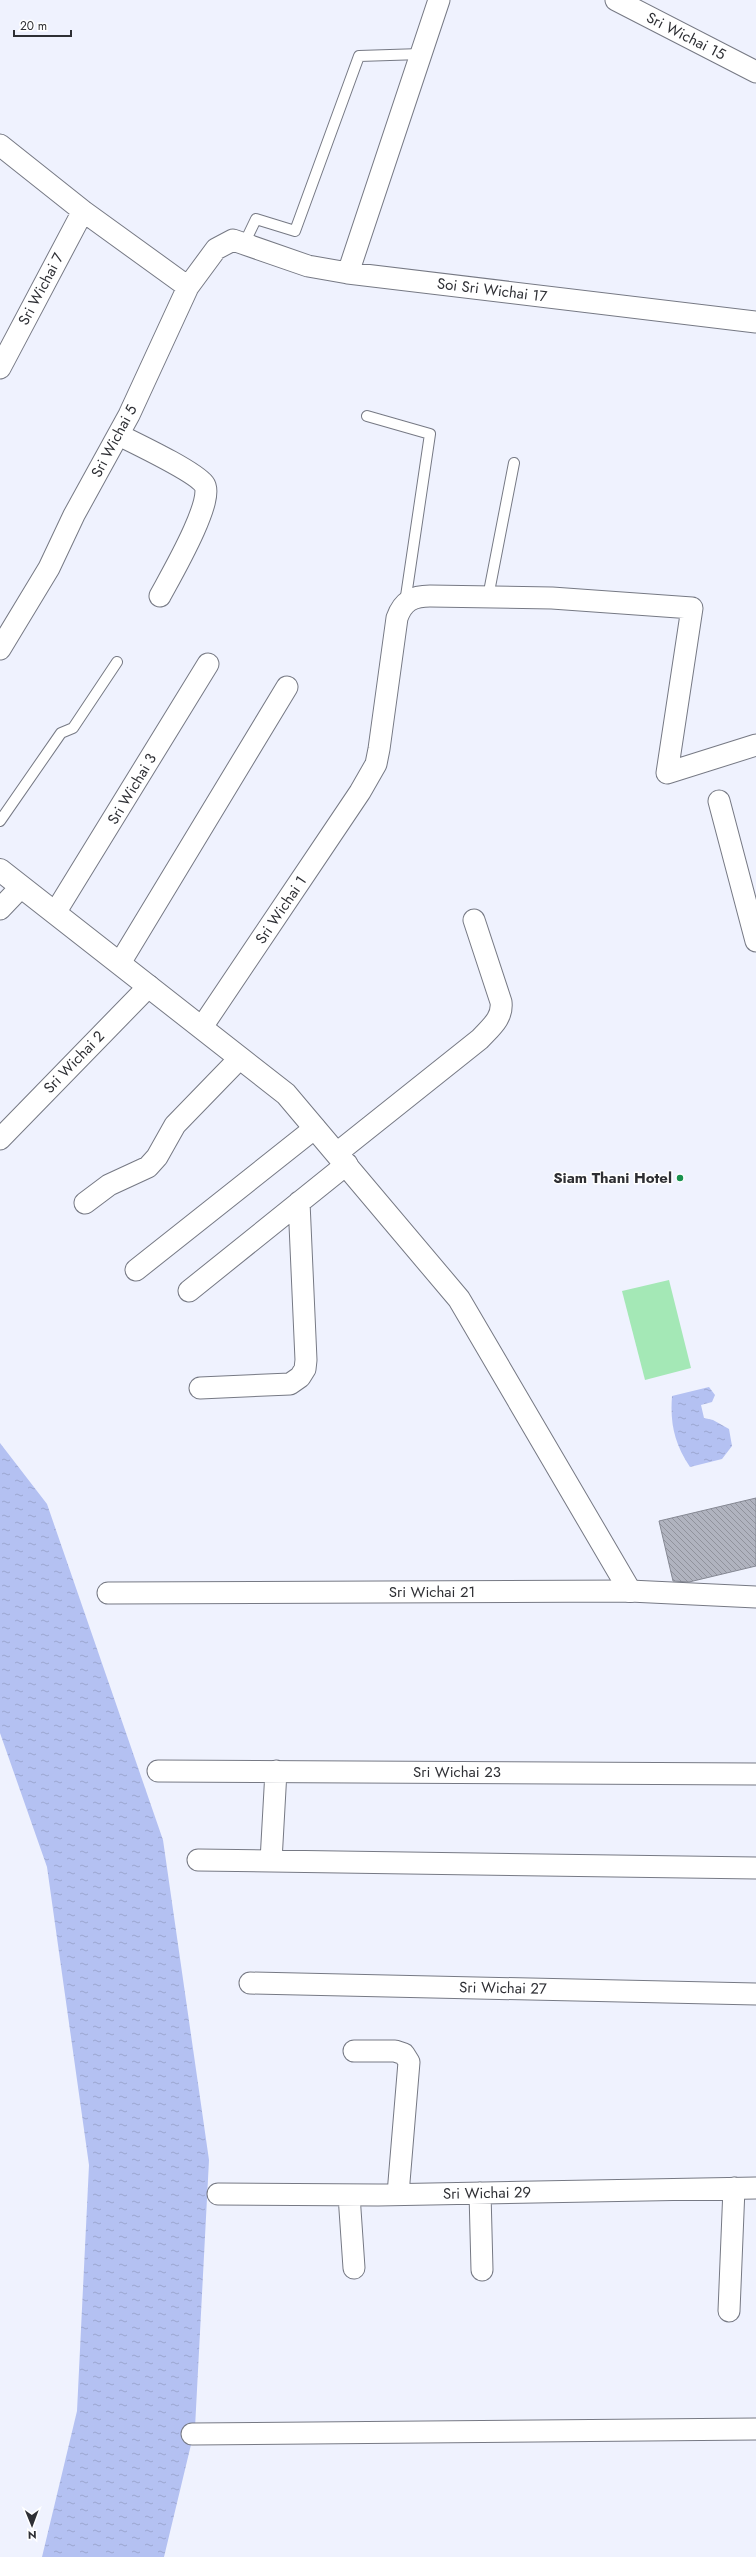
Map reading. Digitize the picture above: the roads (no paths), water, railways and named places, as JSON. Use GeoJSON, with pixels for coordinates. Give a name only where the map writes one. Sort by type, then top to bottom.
{"type":"FeatureCollection","features":[{"type":"Feature","properties":{"kind":"street"},"geometry":{"type":"LineString","coordinates":[[348,273],[439,0]]}},
{"type":"Feature","properties":{"kind":"street","name":"Sri Wichai 15"},"geometry":{"type":"LineString","coordinates":[[616,0],[756,72]]}},
{"type":"Feature","properties":{"kind":"street"},"geometry":{"type":"LineString","coordinates":[[0,145],[83,210],[188,287]]}},
{"type":"Feature","properties":{"kind":"street","name":"Sri Wichai 7"},"geometry":{"type":"LineString","coordinates":[[0,368],[83,210]]}},
{"type":"Feature","properties":{"kind":"street","name":"Soi Sri Wichai 17"},"geometry":{"type":"LineString","coordinates":[[238,242],[308,266],[348,273],[756,322]]}},
{"type":"Feature","properties":{"kind":"street","name":"Sri Wichai 5"},"geometry":{"type":"LineString","coordinates":[[0,649],[49,568],[74,515],[119,435],[188,287],[216,249],[238,242]]}},
{"type":"Feature","properties":{"kind":"street"},"geometry":{"type":"LineString","coordinates":[[119,435],[190,474],[204,484],[207,491],[200,515],[160,596]]}},
{"type":"Feature","properties":{"kind":"street"},"geometry":{"type":"LineString","coordinates":[[405,604],[416,596],[488,597],[692,608],[667,773],[756,745]]}},
{"type":"Feature","properties":{"kind":"street","name":"Sri Wichai 1"},"geometry":{"type":"LineString","coordinates":[[202,1027],[360,792],[376,764],[397,618],[405,604]]}},
{"type":"Feature","properties":{"kind":"street","name":"Sri Wichai 3"},"geometry":{"type":"LineString","coordinates":[[55,913],[208,664]]}},
{"type":"Feature","properties":{"kind":"street"},"geometry":{"type":"LineString","coordinates":[[120,964],[287,687]]}},
{"type":"Feature","properties":{"kind":"street"},"geometry":{"type":"LineString","coordinates":[[719,801],[756,941]]}},
{"type":"Feature","properties":{"kind":"street"},"geometry":{"type":"LineString","coordinates":[[0,870],[286,1094],[459,1299],[630,1591]]}},
{"type":"Feature","properties":{"kind":"street"},"geometry":{"type":"LineString","coordinates":[[0,909],[21,887]]}},
{"type":"Feature","properties":{"kind":"street"},"geometry":{"type":"LineString","coordinates":[[189,1291],[299,1202],[342,1159],[480,1039],[496,1022],[502,1011],[501,1002],[474,920]]}},
{"type":"Feature","properties":{"kind":"street","name":"Sri Wichai 2"},"geometry":{"type":"LineString","coordinates":[[0,1139],[148,986]]}},
{"type":"Feature","properties":{"kind":"street"},"geometry":{"type":"LineString","coordinates":[[85,1203],[109,1185],[148,1167],[161,1152],[175,1125],[240,1058]]}},
{"type":"Feature","properties":{"kind":"street"},"geometry":{"type":"LineString","coordinates":[[136,1270],[315,1128]]}},
{"type":"Feature","properties":{"kind":"street"},"geometry":{"type":"LineString","coordinates":[[200,1388],[290,1384],[300,1377],[305,1369],[305,1323],[299,1202]]}},
{"type":"Feature","properties":{"kind":"street","name":"Sri Wichai 21"},"geometry":{"type":"LineString","coordinates":[[108,1593],[630,1591],[756,1596]]}},
{"type":"Feature","properties":{"kind":"street","name":"Sri Wichai 23"},"geometry":{"type":"LineString","coordinates":[[158,1771],[756,1774]]}},
{"type":"Feature","properties":{"kind":"street"},"geometry":{"type":"LineString","coordinates":[[271,1861],[276,1772]]}},
{"type":"Feature","properties":{"kind":"street"},"geometry":{"type":"LineString","coordinates":[[198,1860],[756,1868]]}},
{"type":"Feature","properties":{"kind":"street","name":"Sri Wichai 27"},"geometry":{"type":"LineString","coordinates":[[250,1983],[756,1994]]}},
{"type":"Feature","properties":{"kind":"street"},"geometry":{"type":"LineString","coordinates":[[354,2051],[394,2051],[404,2054],[409,2062],[398,2194]]}},
{"type":"Feature","properties":{"kind":"street"},"geometry":{"type":"LineString","coordinates":[[729,2311],[734,2188]]}},
{"type":"Feature","properties":{"kind":"street","name":"Sri Wichai 29"},"geometry":{"type":"LineString","coordinates":[[218,2194],[398,2194],[756,2188]]}},
{"type":"Feature","properties":{"kind":"street"},"geometry":{"type":"LineString","coordinates":[[480,2193],[482,2270]]}},
{"type":"Feature","properties":{"kind":"street"},"geometry":{"type":"LineString","coordinates":[[349,2194],[354,2268]]}},
{"type":"Feature","properties":{"kind":"street"},"geometry":{"type":"LineString","coordinates":[[192,2434],[756,2429]]}},
{"type":"Feature","properties":{"kind":"lane"},"geometry":{"type":"LineString","coordinates":[[238,242],[256,219],[295,231],[359,56],[421,54]]}},
{"type":"Feature","properties":{"kind":"lane"},"geometry":{"type":"LineString","coordinates":[[367,416],[430,434],[405,604]]}},
{"type":"Feature","properties":{"kind":"lane"},"geometry":{"type":"LineString","coordinates":[[488,597],[514,463]]}},
{"type":"Feature","properties":{"kind":"lane"},"geometry":{"type":"LineString","coordinates":[[0,821],[61,733],[74,728],[117,662]]}},
{"type":"Feature","properties":{"kind":"water"},"geometry":{"type":"Polygon","coordinates":[[[709,1387],[715,1395],[712,1402],[701,1405],[704,1418],[713,1420],[729,1429],[732,1446],[722,1459],[690,1467],[680,1450],[674,1433],[672,1396],[709,1387]]]}},
{"type":"Feature","properties":{"kind":"water"},"geometry":{"type":"Polygon","coordinates":[[[0,1443],[47,1504],[163,1840],[209,2160],[195,2428],[164,2557],[42,2557],[77,2411],[89,2165],[47,1867],[0,1733],[0,1443]]]}},
{"type":"Feature","properties":{"kind":"place","name":"Siam Thani Hotel"},"geometry":{"type":"Point","coordinates":[680,1178]}}]}
